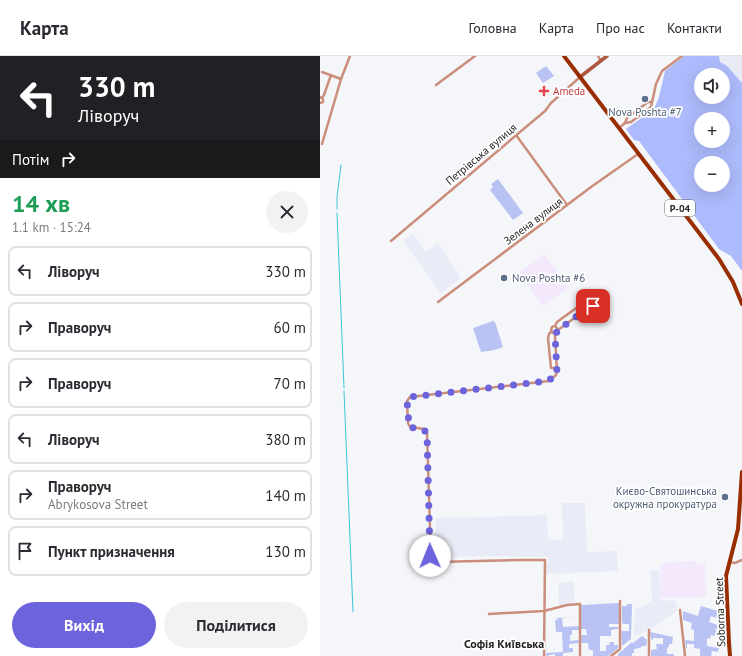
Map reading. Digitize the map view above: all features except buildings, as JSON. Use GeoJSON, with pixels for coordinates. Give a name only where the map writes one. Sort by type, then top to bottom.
{"type":"FeatureCollection","features":[{"type":"Feature","properties":{"kind":"main road","name":"Р-04"},"geometry":{"type":"LineString","coordinates":[[564,56],[725,268],[733,282],[742,304]]}},
{"type":"Feature","properties":{"kind":"main road"},"geometry":{"type":"LineString","coordinates":[[580,77],[607,56]]}},
{"type":"Feature","properties":{"kind":"main road","name":"Soborna Street"},"geometry":{"type":"LineString","coordinates":[[730,656],[726,581],[729,562],[738,529],[742,472]]}},
{"type":"Feature","properties":{"kind":"street"},"geometry":{"type":"LineString","coordinates":[[322,144],[341,79],[350,56]]}},
{"type":"Feature","properties":{"kind":"street"},"geometry":{"type":"LineString","coordinates":[[436,85],[475,56]]}},
{"type":"Feature","properties":{"kind":"street"},"geometry":{"type":"LineString","coordinates":[[598,56],[601,61]]}},
{"type":"Feature","properties":{"kind":"street"},"geometry":{"type":"LineString","coordinates":[[618,128],[625,123],[631,122],[651,107],[656,84],[662,71],[682,56]]}},
{"type":"Feature","properties":{"kind":"street"},"geometry":{"type":"LineString","coordinates":[[322,72],[341,79]]}},
{"type":"Feature","properties":{"kind":"street"},"geometry":{"type":"LineString","coordinates":[[320,103],[323,102],[321,98],[331,75]]}},
{"type":"Feature","properties":{"kind":"street","name":"Петрівська вулиця"},"geometry":{"type":"LineString","coordinates":[[391,241],[545,111],[551,103],[580,77]]}},
{"type":"Feature","properties":{"kind":"street"},"geometry":{"type":"LineString","coordinates":[[625,123],[627,118],[648,102],[653,101]]}},
{"type":"Feature","properties":{"kind":"street"},"geometry":{"type":"LineString","coordinates":[[516,135],[567,205]]}},
{"type":"Feature","properties":{"kind":"street","name":"Зелена вулиця"},"geometry":{"type":"LineString","coordinates":[[438,302],[567,205],[638,154]]}},
{"type":"Feature","properties":{"kind":"street"},"geometry":{"type":"LineString","coordinates":[[557,368],[551,368],[548,338],[552,327],[583,303],[588,308]]}},
{"type":"Feature","properties":{"kind":"street"},"geometry":{"type":"LineString","coordinates":[[544,656],[545,560],[436,562],[430,560],[427,433],[424,430],[410,427],[408,422],[407,401],[410,397],[548,381],[556,375],[557,372],[555,334],[558,330],[593,306]]}},
{"type":"Feature","properties":{"kind":"street"},"geometry":{"type":"LineString","coordinates":[[555,326],[558,330]]}},
{"type":"Feature","properties":{"kind":"street"},"geometry":{"type":"LineString","coordinates":[[551,332],[555,334]]}},
{"type":"Feature","properties":{"kind":"street"},"geometry":{"type":"LineString","coordinates":[[729,562],[735,563],[742,560]]}},
{"type":"Feature","properties":{"kind":"street"},"geometry":{"type":"LineString","coordinates":[[611,656],[620,649],[620,601]]}},
{"type":"Feature","properties":{"kind":"street"},"geometry":{"type":"LineString","coordinates":[[489,614],[544,611],[567,605],[580,604],[580,656]]}},
{"type":"Feature","properties":{"kind":"street"},"geometry":{"type":"LineString","coordinates":[[680,610],[685,656]]}},
{"type":"Feature","properties":{"kind":"street"},"geometry":{"type":"LineString","coordinates":[[649,630],[649,656]]}},
{"type":"Feature","properties":{"kind":"shaded area"},"geometry":{"type":"Polygon","coordinates":[[[684,56],[719,56],[720,62],[729,68],[694,68],[694,104],[730,104],[730,69],[742,83],[742,271],[731,256],[719,249],[639,141],[634,140],[626,129],[654,109],[659,97],[665,71],[684,56]]]}},
{"type":"Feature","properties":{"kind":"shaded area"},"geometry":{"type":"Polygon","coordinates":[[[719,56],[742,56],[742,83],[730,68],[719,62],[719,56]]]}},
{"type":"Feature","properties":{"kind":"shaded area"},"geometry":{"type":"Polygon","coordinates":[[[546,66],[554,76],[543,83],[536,73],[546,66]]]}},
{"type":"Feature","properties":{"kind":"shaded area"},"geometry":{"type":"Polygon","coordinates":[[[498,179],[523,213],[513,220],[490,190],[493,187],[491,184],[498,179]]]}},
{"type":"Feature","properties":{"kind":"shaded area"},"geometry":{"type":"Polygon","coordinates":[[[413,234],[425,252],[438,243],[461,278],[441,293],[403,241],[413,234]]]}},
{"type":"Feature","properties":{"kind":"shaded area"},"geometry":{"type":"Polygon","coordinates":[[[544,254],[569,287],[543,306],[519,273],[544,254]]]}},
{"type":"Feature","properties":{"kind":"shaded area"},"geometry":{"type":"Polygon","coordinates":[[[493,321],[495,322],[503,347],[481,352],[473,328],[493,321]]]}},
{"type":"Feature","properties":{"kind":"shaded area"},"geometry":{"type":"Polygon","coordinates":[[[562,503],[585,503],[587,552],[617,551],[618,571],[546,574],[546,563],[549,563],[548,557],[451,557],[450,542],[436,542],[436,518],[547,515],[548,539],[563,540],[562,503]]]}},
{"type":"Feature","properties":{"kind":"shaded area"},"geometry":{"type":"Polygon","coordinates":[[[696,561],[696,564],[705,563],[706,597],[661,598],[660,565],[668,562],[696,561]]]}},
{"type":"Feature","properties":{"kind":"shaded area"},"geometry":{"type":"Polygon","coordinates":[[[659,570],[661,600],[676,601],[677,611],[649,630],[638,635],[634,635],[635,607],[639,608],[652,601],[650,571],[659,570]]]}},
{"type":"Feature","properties":{"kind":"shaded area"},"geometry":{"type":"Polygon","coordinates":[[[573,581],[575,603],[559,606],[558,583],[573,581]]]}},
{"type":"Feature","properties":{"kind":"shaded area"},"geometry":{"type":"Polygon","coordinates":[[[619,603],[619,624],[609,624],[609,627],[619,627],[618,629],[611,630],[611,636],[600,636],[600,651],[606,651],[606,645],[609,645],[610,642],[614,642],[614,645],[618,645],[618,648],[608,656],[593,656],[593,650],[589,650],[588,643],[581,643],[581,635],[587,635],[586,629],[581,629],[581,605],[619,603]]]}},
{"type":"Feature","properties":{"kind":"shaded area"},"geometry":{"type":"Polygon","coordinates":[[[627,604],[632,604],[631,639],[622,646],[621,631],[629,631],[629,624],[623,624],[622,621],[622,606],[627,606],[627,604]]]}},
{"type":"Feature","properties":{"kind":"shaded area"},"geometry":{"type":"Polygon","coordinates":[[[701,606],[718,611],[716,618],[711,616],[709,622],[718,625],[717,629],[715,629],[715,636],[711,635],[710,639],[707,638],[707,646],[719,648],[718,652],[712,651],[711,655],[713,656],[700,656],[700,649],[694,648],[694,644],[687,644],[686,648],[685,640],[694,641],[694,630],[691,629],[692,623],[683,620],[683,611],[698,616],[701,606]]]}},
{"type":"Feature","properties":{"kind":"shaded area"},"geometry":{"type":"Polygon","coordinates":[[[579,617],[562,618],[563,627],[579,626],[579,630],[572,630],[570,641],[579,640],[579,643],[569,644],[569,648],[573,648],[573,652],[563,653],[563,656],[555,656],[555,654],[546,656],[546,653],[563,652],[562,632],[556,632],[555,620],[558,619],[554,618],[579,617]]]}},
{"type":"Feature","properties":{"kind":"shaded area"},"geometry":{"type":"Polygon","coordinates":[[[650,632],[673,637],[672,644],[669,644],[669,647],[667,648],[667,654],[674,654],[674,656],[651,656],[651,650],[657,649],[656,644],[663,644],[663,638],[653,638],[653,640],[651,639],[650,632]]]}},
{"type":"Feature","properties":{"kind":"shaded area"},"geometry":{"type":"Polygon","coordinates":[[[642,636],[647,640],[646,646],[634,649],[632,656],[618,656],[618,654],[632,642],[633,643],[642,636]]]}},
{"type":"Feature","properties":{"kind":"waterway"},"geometry":{"type":"LineString","coordinates":[[337,209],[341,165]]}},
{"type":"Feature","properties":{"kind":"waterway"},"geometry":{"type":"LineString","coordinates":[[337,213],[344,388]]}},
{"type":"Feature","properties":{"kind":"waterway"},"geometry":{"type":"LineString","coordinates":[[344,391],[353,612]]}},
{"type":"Feature","properties":{"kind":"place","name":"Ameda"},"geometry":{"type":"Point","coordinates":[544,91]}},
{"type":"Feature","properties":{"kind":"place","name":"Nova Poshta #7"},"geometry":{"type":"Point","coordinates":[645,99]}},
{"type":"Feature","properties":{"kind":"place","name":"Nova Poshta #6"},"geometry":{"type":"Point","coordinates":[504,278]}},
{"type":"Feature","properties":{"kind":"place","name":"Києво-Святошинська окружна прокуратура"},"geometry":{"type":"Point","coordinates":[725,497]}},
{"type":"Feature","properties":{"kind":"district","name":"Софія Київська"},"geometry":{"type":"Point","coordinates":[504,644]}},
{"type":"Feature","properties":{"kind":"route"},"geometry":{"type":"LineString","coordinates":[[430,556],[427,433],[424,430],[410,427],[408,422],[408,399],[410,397],[548,381],[556,375],[557,372],[555,334],[558,330],[593,306]]}}]}
